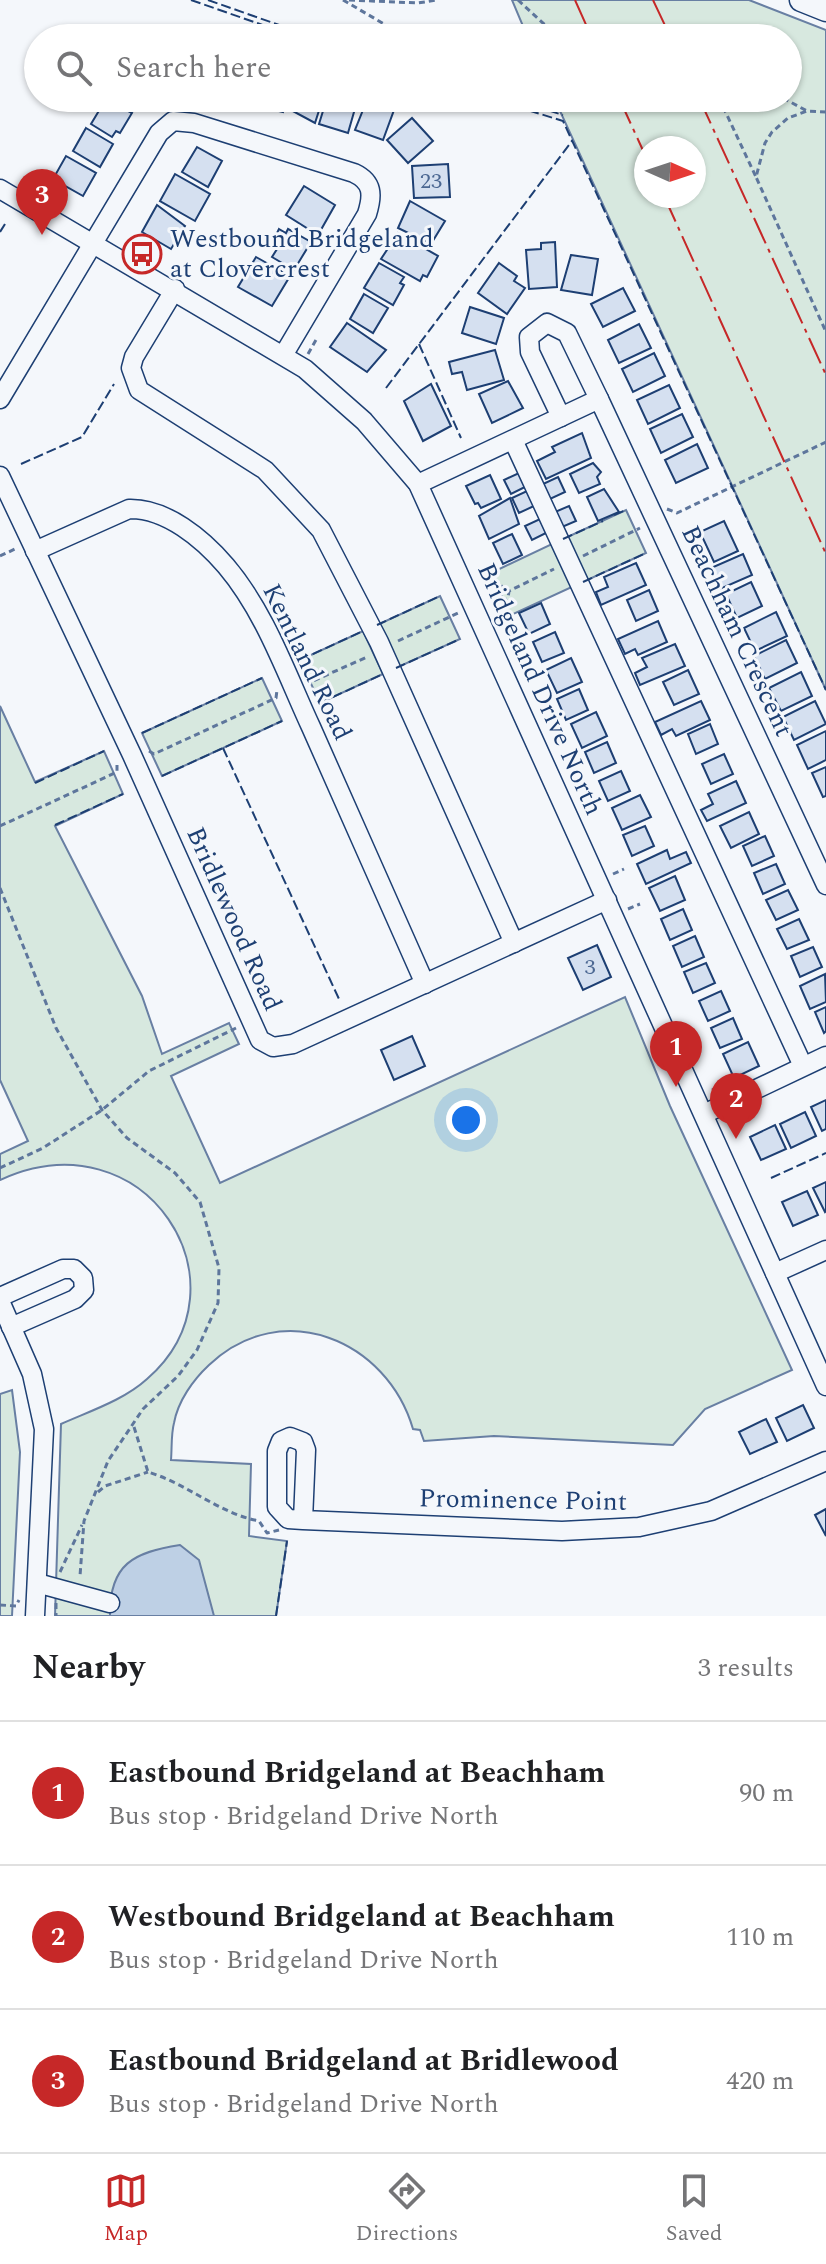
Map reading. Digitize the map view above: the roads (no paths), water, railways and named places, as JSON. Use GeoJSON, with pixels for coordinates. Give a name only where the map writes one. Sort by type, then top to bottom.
{"type":"FeatureCollection","features":[{"type":"Feature","properties":{"kind":"main road"},"geometry":{"type":"LineString","coordinates":[[801,0],[826,10]]}},
{"type":"Feature","properties":{"kind":"street"},"geometry":{"type":"LineString","coordinates":[[0,399],[159,133],[173,121],[194,123],[366,179],[371,190],[367,214],[284,354]]}},
{"type":"Feature","properties":{"kind":"street","name":"Bridgeland Drive North"},"geometry":{"type":"LineString","coordinates":[[0,189],[284,354],[338,395],[389,447],[418,484],[826,1386]]}},
{"type":"Feature","properties":{"kind":"street"},"geometry":{"type":"LineString","coordinates":[[175,289],[134,357],[131,368],[139,390],[240,451],[298,501],[334,552],[379,642],[514,943]]}},
{"type":"Feature","properties":{"kind":"street","name":"Beachham Crescent"},"geometry":{"type":"LineString","coordinates":[[561,417],[530,352],[529,337],[547,323],[567,333],[655,514],[826,885]]}},
{"type":"Feature","properties":{"kind":"street"},"geometry":{"type":"LineString","coordinates":[[418,484],[599,399]]}},
{"type":"Feature","properties":{"kind":"street"},"geometry":{"type":"LineString","coordinates":[[513,440],[803,1066]]}},
{"type":"Feature","properties":{"kind":"street","name":"Bridlewood Road"},"geometry":{"type":"LineString","coordinates":[[0,476],[132,755],[260,1040],[273,1047],[293,1044],[607,900]]}},
{"type":"Feature","properties":{"kind":"street","name":"Kentland Road"},"geometry":{"type":"LineString","coordinates":[[35,551],[129,509],[140,509],[173,522],[210,549],[227,567],[257,613],[291,682],[425,984]]}},
{"type":"Feature","properties":{"kind":"street"},"geometry":{"type":"LineString","coordinates":[[704,1114],[826,1056]]}},
{"type":"Feature","properties":{"kind":"street"},"geometry":{"type":"LineString","coordinates":[[775,1273],[826,1250]]}},
{"type":"Feature","properties":{"kind":"street"},"geometry":{"type":"LineString","coordinates":[[11,1327],[75,1299],[84,1290],[83,1278],[74,1269],[63,1269],[0,1299],[11,1327],[32,1374],[44,1429],[35,1616]]}},
{"type":"Feature","properties":{"kind":"street","name":"Prominence Point"},"geometry":{"type":"LineString","coordinates":[[303,1520],[562,1531],[626,1529],[711,1511],[826,1461]]}},
{"type":"Feature","properties":{"kind":"street"},"geometry":{"type":"LineString","coordinates":[[37,1583],[110,1603]]}},
{"type":"Feature","properties":{"kind":"water"},"geometry":{"type":"Polygon","coordinates":[[[180,1545],[199,1560],[214,1616],[110,1616],[114,1584],[127,1564],[150,1552],[180,1545]]]}},
{"type":"Feature","properties":{"kind":"place","name":"Eastbound Bridgeland at Bridlewood"},"geometry":{"type":"Point","coordinates":[42,235]}},
{"type":"Feature","properties":{"kind":"place","name":"Westbound Bridgeland at Clovercrest"},"geometry":{"type":"Point","coordinates":[142,254]}},
{"type":"Feature","properties":{"kind":"place","name":"Eastbound Bridgeland at Beachham"},"geometry":{"type":"Point","coordinates":[676,1087]}},
{"type":"Feature","properties":{"kind":"place","name":"Westbound Bridgeland at Beachham"},"geometry":{"type":"Point","coordinates":[736,1139]}}]}
